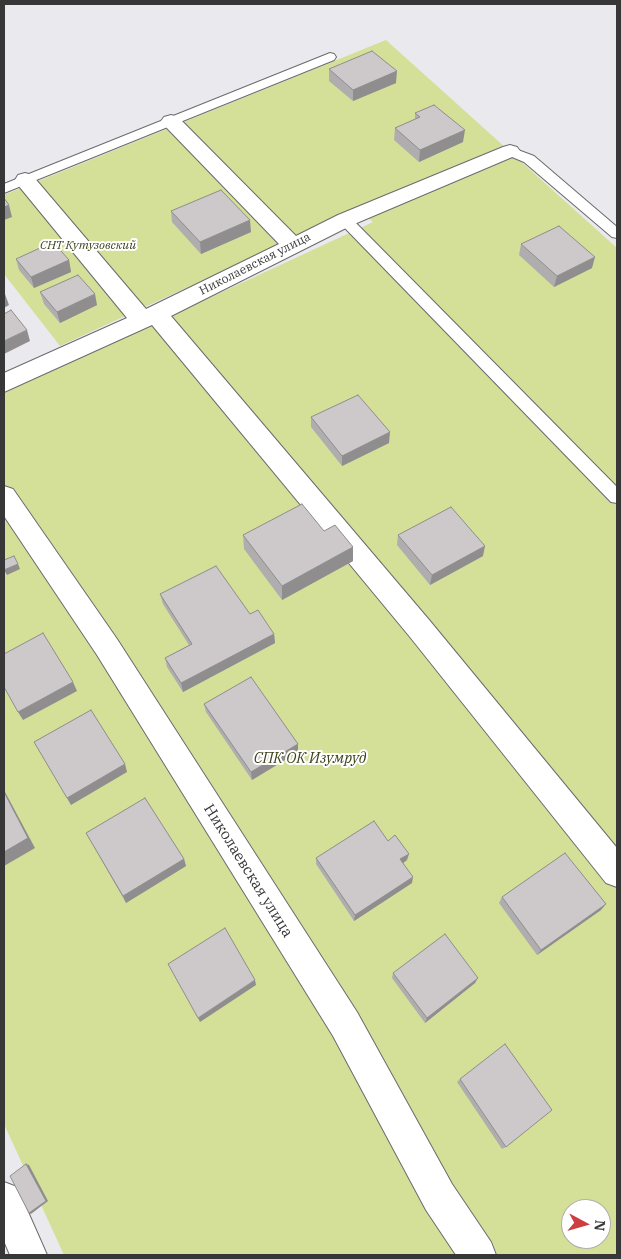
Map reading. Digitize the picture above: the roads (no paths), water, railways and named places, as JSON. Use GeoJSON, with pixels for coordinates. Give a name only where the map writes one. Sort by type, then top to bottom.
{"type":"FeatureCollection","features":[{"type":"Feature","properties":{"kind":"street"},"geometry":{"type":"LineString","coordinates":[[171,121],[293,246]]}},
{"type":"Feature","properties":{"kind":"street","name":"Николаевская улица"},"geometry":{"type":"LineString","coordinates":[[4,384],[149,317],[345,220],[510,151]]}},
{"type":"Feature","properties":{"kind":"street"},"geometry":{"type":"LineString","coordinates":[[25,180],[149,317],[426,636],[617,872]]}},
{"type":"Feature","properties":{"kind":"street","name":"Николаевская улица"},"geometry":{"type":"LineString","coordinates":[[4,496],[107,647],[344,1024],[439,1197],[478,1255]]}},
{"type":"Feature","properties":{"kind":"street"},"geometry":{"type":"LineString","coordinates":[[4,1200],[29,1255]]}},
{"type":"Feature","properties":{"kind":"lane"},"geometry":{"type":"LineString","coordinates":[[4,188],[330,57]]}},
{"type":"Feature","properties":{"kind":"lane"},"geometry":{"type":"LineString","coordinates":[[510,151],[529,159],[617,234]]}},
{"type":"Feature","properties":{"kind":"lane"},"geometry":{"type":"LineString","coordinates":[[345,220],[617,497]]}},
{"type":"Feature","properties":{"kind":"park label","name":"СНТ Кутузовский"},"geometry":{"type":"Point","coordinates":[88,246]}},
{"type":"Feature","properties":{"kind":"park label","name":"СПК ОК Изумруд"},"geometry":{"type":"Point","coordinates":[310,759]}}]}
